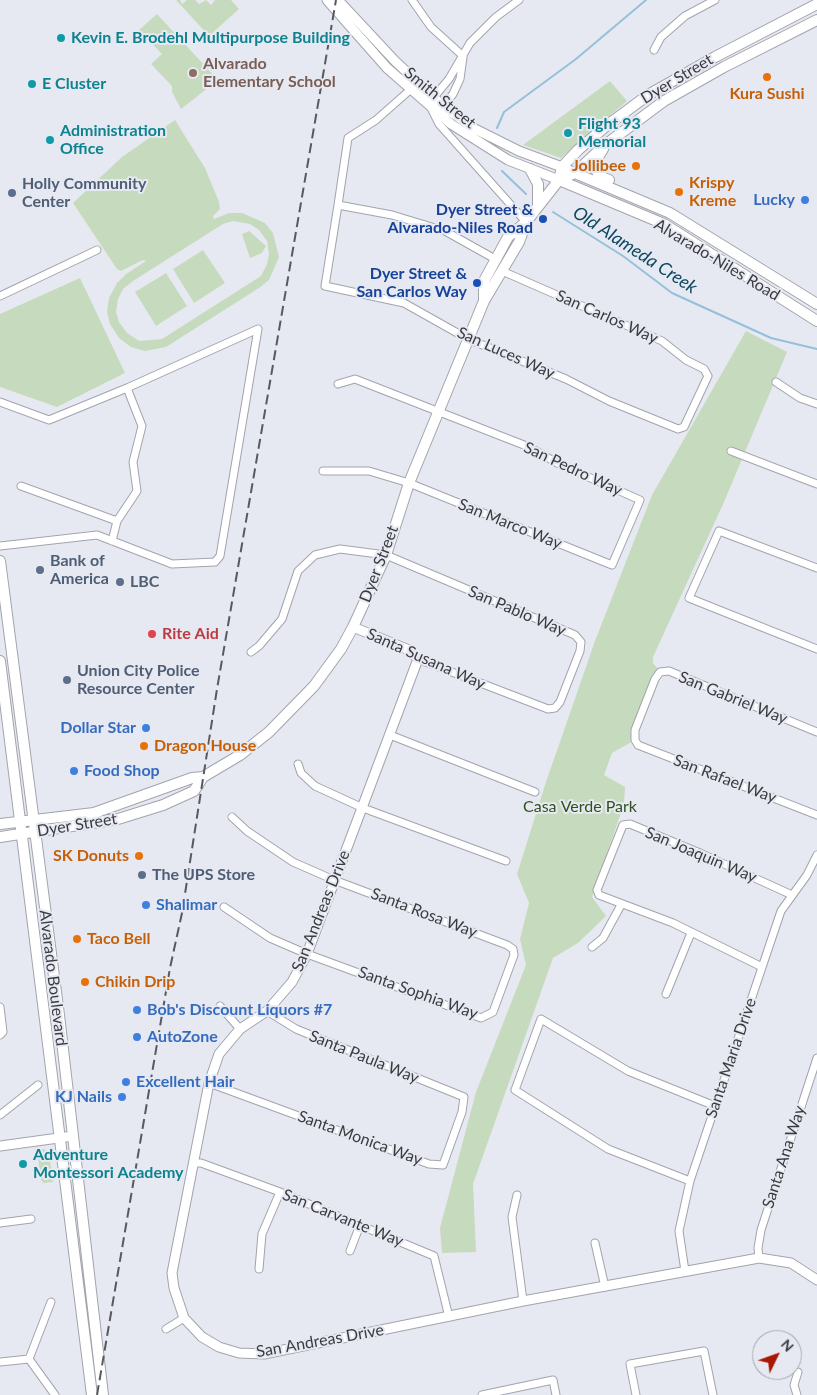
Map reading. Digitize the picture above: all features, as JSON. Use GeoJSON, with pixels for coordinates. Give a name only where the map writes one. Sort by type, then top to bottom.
{"type":"FeatureCollection","features":[{"type":"Feature","properties":{"kind":"main road","name":"Dyer Street"},"geometry":{"type":"LineString","coordinates":[[484,301],[484,281],[508,237],[526,222],[559,180],[562,167],[605,127],[648,95],[715,57],[817,4]]}},
{"type":"Feature","properties":{"kind":"main road","name":"Dyer Street"},"geometry":{"type":"LineString","coordinates":[[559,180],[575,173],[605,145],[664,101],[724,67],[817,20]]}},
{"type":"Feature","properties":{"kind":"main road"},"geometry":{"type":"LineString","coordinates":[[605,145],[596,165],[599,176],[632,191],[642,199]]}},
{"type":"Feature","properties":{"kind":"main road","name":"Alvarado-Niles Road"},"geometry":{"type":"LineString","coordinates":[[562,167],[642,199],[670,213],[817,304]]}},
{"type":"Feature","properties":{"kind":"main road"},"geometry":{"type":"LineString","coordinates":[[530,169],[538,184],[538,206]]}},
{"type":"Feature","properties":{"kind":"main road","name":"Alvarado-Niles Road"},"geometry":{"type":"LineString","coordinates":[[559,180],[664,224],[817,320]]}},
{"type":"Feature","properties":{"kind":"main road","name":"Dyer Street"},"geometry":{"type":"LineString","coordinates":[[0,824],[106,810],[192,778],[203,777],[240,755],[296,706],[342,649],[354,627],[386,555],[408,483],[484,301],[519,242],[526,222]]}},
{"type":"Feature","properties":{"kind":"main road","name":"Alvarado Boulevard"},"geometry":{"type":"LineString","coordinates":[[0,561],[73,1136],[103,1395]]}},
{"type":"Feature","properties":{"kind":"main road","name":"Alvarado Boulevard"},"geometry":{"type":"LineString","coordinates":[[0,661],[20,834],[92,1395]]}},
{"type":"Feature","properties":{"kind":"main road","name":"Dyer Street"},"geometry":{"type":"LineString","coordinates":[[0,836],[116,820],[163,805],[194,791],[203,777]]}},
{"type":"Feature","properties":{"kind":"street","name":"Smith Street"},"geometry":{"type":"LineString","coordinates":[[326,0],[410,90],[432,109],[469,137],[512,162],[559,180]]}},
{"type":"Feature","properties":{"kind":"street","name":"Smith Street"},"geometry":{"type":"LineString","coordinates":[[338,0],[394,61],[443,106],[476,129],[519,151],[562,167]]}},
{"type":"Feature","properties":{"kind":"street"},"geometry":{"type":"LineString","coordinates":[[412,0],[431,27],[463,56]]}},
{"type":"Feature","properties":{"kind":"street"},"geometry":{"type":"LineString","coordinates":[[463,56],[460,79],[443,106],[432,109],[434,97],[449,79],[470,43],[496,17],[519,0]]}},
{"type":"Feature","properties":{"kind":"street"},"geometry":{"type":"LineString","coordinates":[[654,50],[661,37],[686,16],[715,0]]}},
{"type":"Feature","properties":{"kind":"street"},"geometry":{"type":"LineString","coordinates":[[410,90],[376,120],[348,138],[338,205],[392,215],[445,231],[496,259]]}},
{"type":"Feature","properties":{"kind":"street","name":"Smith Street"},"geometry":{"type":"LineString","coordinates":[[432,109],[439,124],[526,222]]}},
{"type":"Feature","properties":{"kind":"street","name":"San Luces Way"},"geometry":{"type":"LineString","coordinates":[[338,205],[325,286],[404,303],[468,339],[566,379],[608,401],[678,429],[684,427]]}},
{"type":"Feature","properties":{"kind":"street"},"geometry":{"type":"LineString","coordinates":[[0,296],[98,250]]}},
{"type":"Feature","properties":{"kind":"street","name":"San Carlos Way"},"geometry":{"type":"LineString","coordinates":[[502,271],[662,341],[686,360],[704,369],[708,376],[684,427]]}},
{"type":"Feature","properties":{"kind":"street"},"geometry":{"type":"LineString","coordinates":[[0,402],[49,420],[127,388],[258,328],[220,556],[215,562],[172,564],[97,535],[0,546]]}},
{"type":"Feature","properties":{"kind":"street"},"geometry":{"type":"LineString","coordinates":[[338,384],[355,379],[438,412]]}},
{"type":"Feature","properties":{"kind":"street"},"geometry":{"type":"LineString","coordinates":[[776,382],[800,398],[817,404]]}},
{"type":"Feature","properties":{"kind":"street"},"geometry":{"type":"LineString","coordinates":[[112,541],[116,520],[137,491],[133,462],[142,426],[127,388]]}},
{"type":"Feature","properties":{"kind":"street","name":"San Pedro Way"},"geometry":{"type":"LineString","coordinates":[[438,412],[529,447],[558,463],[640,500],[612,565]]}},
{"type":"Feature","properties":{"kind":"street"},"geometry":{"type":"LineString","coordinates":[[732,451],[817,484]]}},
{"type":"Feature","properties":{"kind":"street","name":"San Marco Way"},"geometry":{"type":"LineString","coordinates":[[323,471],[369,471],[408,483],[612,565]]}},
{"type":"Feature","properties":{"kind":"street"},"geometry":{"type":"LineString","coordinates":[[21,486],[116,520]]}},
{"type":"Feature","properties":{"kind":"street"},"geometry":{"type":"LineString","coordinates":[[817,568],[719,531],[690,598],[817,649]]}},
{"type":"Feature","properties":{"kind":"street"},"geometry":{"type":"LineString","coordinates":[[251,652],[259,646],[282,619],[298,571],[315,555],[340,549],[386,555]]}},
{"type":"Feature","properties":{"kind":"street","name":"San Pablo Way"},"geometry":{"type":"LineString","coordinates":[[386,555],[574,635],[581,642],[580,651],[560,702],[555,708]]}},
{"type":"Feature","properties":{"kind":"street","name":"Santa Susana Way"},"geometry":{"type":"LineString","coordinates":[[354,627],[409,650],[418,659],[548,709],[555,708]]}},
{"type":"Feature","properties":{"kind":"street","name":"San Andreas Drive"},"geometry":{"type":"LineString","coordinates":[[418,659],[307,954],[292,982],[267,1011],[240,1029],[219,1054],[209,1083],[172,1273],[174,1288],[184,1318],[202,1337],[219,1347],[239,1353],[264,1354],[524,1301],[759,1258],[790,1262],[817,1280]]}},
{"type":"Feature","properties":{"kind":"street","name":"San Gabriel Way"},"geometry":{"type":"LineString","coordinates":[[635,740],[635,730],[655,679],[660,672],[668,671],[817,732]]}},
{"type":"Feature","properties":{"kind":"street"},"geometry":{"type":"LineString","coordinates":[[390,735],[535,792]]}},
{"type":"Feature","properties":{"kind":"street","name":"San Rafael Way"},"geometry":{"type":"LineString","coordinates":[[635,740],[638,745],[817,815]]}},
{"type":"Feature","properties":{"kind":"street"},"geometry":{"type":"LineString","coordinates":[[298,764],[301,773],[315,786],[363,808],[506,861]]}},
{"type":"Feature","properties":{"kind":"street","name":"Santa Rosa Way"},"geometry":{"type":"LineString","coordinates":[[232,818],[247,831],[293,862],[334,880],[507,945],[512,949]]}},
{"type":"Feature","properties":{"kind":"street","name":"San Joaquin Way"},"geometry":{"type":"LineString","coordinates":[[621,904],[599,895],[597,890],[623,825],[630,824],[792,895]]}},
{"type":"Feature","properties":{"kind":"street","name":"Santa Maria Drive"},"geometry":{"type":"LineString","coordinates":[[686,1271],[679,1231],[690,1181],[781,911],[807,875],[817,855]]}},
{"type":"Feature","properties":{"kind":"street"},"geometry":{"type":"LineString","coordinates":[[592,947],[603,938],[621,904],[674,923],[762,967]]}},
{"type":"Feature","properties":{"kind":"street","name":"Santa Sophia Way"},"geometry":{"type":"LineString","coordinates":[[224,907],[270,938],[307,954],[481,1018],[493,1012],[514,955],[512,949]]}},
{"type":"Feature","properties":{"kind":"street"},"geometry":{"type":"LineString","coordinates":[[666,994],[691,933]]}},
{"type":"Feature","properties":{"kind":"street"},"geometry":{"type":"LineString","coordinates":[[220,1006],[240,1029]]}},
{"type":"Feature","properties":{"kind":"street"},"geometry":{"type":"LineString","coordinates":[[0,1007],[3,1032],[0,1035]]}},
{"type":"Feature","properties":{"kind":"street","name":"Santa Paula Way"},"geometry":{"type":"LineString","coordinates":[[267,1011],[296,1029],[464,1097]]}},
{"type":"Feature","properties":{"kind":"street"},"geometry":{"type":"LineString","coordinates":[[690,1181],[608,1149],[515,1090],[541,1018],[628,1071],[715,1106]]}},
{"type":"Feature","properties":{"kind":"street","name":"Santa Ana Way"},"geometry":{"type":"LineString","coordinates":[[759,1258],[758,1248],[761,1230],[817,1058]]}},
{"type":"Feature","properties":{"kind":"street","name":"Santa Monica Way"},"geometry":{"type":"LineString","coordinates":[[209,1083],[429,1164],[443,1165],[462,1112],[464,1097]]}},
{"type":"Feature","properties":{"kind":"street"},"geometry":{"type":"LineString","coordinates":[[0,1115],[38,1085]]}},
{"type":"Feature","properties":{"kind":"street"},"geometry":{"type":"LineString","coordinates":[[0,1146],[73,1136]]}},
{"type":"Feature","properties":{"kind":"street","name":"San Carvante Way"},"geometry":{"type":"LineString","coordinates":[[193,1163],[201,1163],[280,1192],[434,1256],[449,1317]]}},
{"type":"Feature","properties":{"kind":"street"},"geometry":{"type":"LineString","coordinates":[[260,1269],[262,1234],[280,1192]]}},
{"type":"Feature","properties":{"kind":"street"},"geometry":{"type":"LineString","coordinates":[[517,1195],[512,1217],[524,1301]]}},
{"type":"Feature","properties":{"kind":"street"},"geometry":{"type":"LineString","coordinates":[[0,1223],[31,1219]]}},
{"type":"Feature","properties":{"kind":"street"},"geometry":{"type":"LineString","coordinates":[[350,1251],[360,1224]]}},
{"type":"Feature","properties":{"kind":"street"},"geometry":{"type":"LineString","coordinates":[[595,1243],[605,1287]]}},
{"type":"Feature","properties":{"kind":"street"},"geometry":{"type":"LineString","coordinates":[[29,1358],[51,1302]]}},
{"type":"Feature","properties":{"kind":"street"},"geometry":{"type":"LineString","coordinates":[[166,1329],[184,1318]]}},
{"type":"Feature","properties":{"kind":"street"},"geometry":{"type":"LineString","coordinates":[[636,1395],[630,1364],[704,1351],[713,1395]]}},
{"type":"Feature","properties":{"kind":"street"},"geometry":{"type":"LineString","coordinates":[[0,1362],[29,1358]]}},
{"type":"Feature","properties":{"kind":"street"},"geometry":{"type":"LineString","coordinates":[[29,1358],[55,1395]]}},
{"type":"Feature","properties":{"kind":"street"},"geometry":{"type":"LineString","coordinates":[[482,1395],[553,1380],[556,1395]]}},
{"type":"Feature","properties":{"kind":"street"},"geometry":{"type":"LineString","coordinates":[[796,1380],[794,1385],[797,1395]]}},
{"type":"Feature","properties":{"kind":"green space"},"geometry":{"type":"Polygon","coordinates":[[[176,0],[180,0],[182,4],[187,0],[195,0],[199,4],[206,0],[211,5],[215,0],[231,0],[239,9],[209,36],[176,0]]]}},
{"type":"Feature","properties":{"kind":"green space"},"geometry":{"type":"Polygon","coordinates":[[[157,14],[218,80],[181,109],[172,92],[172,86],[151,64],[162,54],[139,30],[157,14]]]}},
{"type":"Feature","properties":{"kind":"green space"},"geometry":{"type":"Polygon","coordinates":[[[610,81],[627,101],[561,158],[523,145],[610,81]]]}},
{"type":"Feature","properties":{"kind":"green space"},"geometry":{"type":"Polygon","coordinates":[[[175,120],[205,168],[219,202],[220,209],[213,216],[214,219],[229,213],[242,213],[265,223],[273,233],[279,257],[269,280],[259,288],[166,347],[145,351],[131,347],[119,338],[110,324],[107,312],[109,298],[117,283],[126,274],[146,261],[143,260],[121,271],[117,269],[73,203],[122,157],[175,120]],[[233,221],[223,224],[123,289],[118,299],[116,312],[119,322],[127,333],[139,341],[162,339],[261,276],[267,264],[269,254],[267,241],[259,230],[250,224],[233,221]]]}},
{"type":"Feature","properties":{"kind":"green space"},"geometry":{"type":"Polygon","coordinates":[[[249,231],[266,246],[262,253],[250,258],[242,234],[249,231]]]}},
{"type":"Feature","properties":{"kind":"green space"},"geometry":{"type":"Polygon","coordinates":[[[203,250],[225,283],[194,303],[173,269],[203,250]]]}},
{"type":"Feature","properties":{"kind":"green space"},"geometry":{"type":"Polygon","coordinates":[[[166,273],[187,306],[156,326],[135,292],[166,273]]]}},
{"type":"Feature","properties":{"kind":"green space"},"geometry":{"type":"Polygon","coordinates":[[[80,278],[125,373],[57,407],[0,387],[0,314],[80,278]]]}},
{"type":"Feature","properties":{"kind":"green space","name":"Casa Verde Park"},"geometry":{"type":"Polygon","coordinates":[[[746,331],[787,352],[724,502],[653,657],[653,663],[660,672],[635,740],[612,753],[604,775],[625,787],[624,804],[592,897],[606,916],[578,943],[553,958],[473,1184],[476,1252],[442,1253],[440,1228],[476,1092],[526,965],[520,939],[529,903],[517,874],[546,782],[595,641],[652,495],[746,331]]]}},
{"type":"Feature","properties":{"kind":"green space"},"geometry":{"type":"Polygon","coordinates":[[[44,1149],[49,1153],[53,1182],[44,1183],[41,1180],[37,1150],[44,1149]]]}},
{"type":"Feature","properties":{"kind":"waterway","name":"Old Alameda Creek"},"geometry":{"type":"LineString","coordinates":[[497,128],[504,112],[576,59],[646,0]]}},
{"type":"Feature","properties":{"kind":"waterway","name":"Old Alameda Creek"},"geometry":{"type":"LineString","coordinates":[[502,171],[526,194]]}},
{"type":"Feature","properties":{"kind":"waterway","name":"Old Alameda Creek"},"geometry":{"type":"LineString","coordinates":[[553,212],[623,256],[672,293],[771,338],[817,349]]}},
{"type":"Feature","properties":{"kind":"railway"},"geometry":{"type":"LineString","coordinates":[[97,1395],[170,968],[182,913],[217,689],[336,0]]}},
{"type":"Feature","properties":{"kind":"place","name":"Kevin E. Brodehl Multipurpose Building"},"geometry":{"type":"Point","coordinates":[61,38]}},
{"type":"Feature","properties":{"kind":"place","name":"Alvarado Elementary School"},"geometry":{"type":"Point","coordinates":[193,73]}},
{"type":"Feature","properties":{"kind":"place","name":"Kura Sushi"},"geometry":{"type":"Point","coordinates":[767,77]}},
{"type":"Feature","properties":{"kind":"place","name":"E Cluster"},"geometry":{"type":"Point","coordinates":[32,84]}},
{"type":"Feature","properties":{"kind":"place","name":"Flight 93 Memorial"},"geometry":{"type":"Point","coordinates":[568,133]}},
{"type":"Feature","properties":{"kind":"place","name":"Administration Office"},"geometry":{"type":"Point","coordinates":[50,140]}},
{"type":"Feature","properties":{"kind":"place","name":"Jollibee"},"geometry":{"type":"Point","coordinates":[636,166]}},
{"type":"Feature","properties":{"kind":"place","name":"Krispy Kreme"},"geometry":{"type":"Point","coordinates":[679,192]}},
{"type":"Feature","properties":{"kind":"place","name":"Holly Community Center"},"geometry":{"type":"Point","coordinates":[12,193]}},
{"type":"Feature","properties":{"kind":"place","name":"Lucky"},"geometry":{"type":"Point","coordinates":[805,200]}},
{"type":"Feature","properties":{"kind":"place","name":"Dyer Street & Alvarado-Niles Road"},"geometry":{"type":"Point","coordinates":[543,219]}},
{"type":"Feature","properties":{"kind":"place","name":"Dyer Street & San Carlos Way"},"geometry":{"type":"Point","coordinates":[477,283]}},
{"type":"Feature","properties":{"kind":"place","name":"Bank of America"},"geometry":{"type":"Point","coordinates":[40,570]}},
{"type":"Feature","properties":{"kind":"place","name":"LBC"},"geometry":{"type":"Point","coordinates":[120,582]}},
{"type":"Feature","properties":{"kind":"place","name":"Rite Aid"},"geometry":{"type":"Point","coordinates":[152,634]}},
{"type":"Feature","properties":{"kind":"place","name":"Union City Police Resource Center"},"geometry":{"type":"Point","coordinates":[67,680]}},
{"type":"Feature","properties":{"kind":"place","name":"Dollar Star"},"geometry":{"type":"Point","coordinates":[146,728]}},
{"type":"Feature","properties":{"kind":"place","name":"Dragon House"},"geometry":{"type":"Point","coordinates":[144,746]}},
{"type":"Feature","properties":{"kind":"place","name":"Food Shop"},"geometry":{"type":"Point","coordinates":[74,771]}},
{"type":"Feature","properties":{"kind":"place","name":"SK Donuts"},"geometry":{"type":"Point","coordinates":[139,856]}},
{"type":"Feature","properties":{"kind":"place","name":"The UPS Store"},"geometry":{"type":"Point","coordinates":[142,875]}},
{"type":"Feature","properties":{"kind":"place","name":"Shalimar"},"geometry":{"type":"Point","coordinates":[146,905]}},
{"type":"Feature","properties":{"kind":"place","name":"Taco Bell"},"geometry":{"type":"Point","coordinates":[77,939]}},
{"type":"Feature","properties":{"kind":"place","name":"Chikin Drip"},"geometry":{"type":"Point","coordinates":[85,982]}},
{"type":"Feature","properties":{"kind":"place","name":"Bob's Discount Liquors #7"},"geometry":{"type":"Point","coordinates":[137,1010]}},
{"type":"Feature","properties":{"kind":"place","name":"AutoZone"},"geometry":{"type":"Point","coordinates":[137,1037]}},
{"type":"Feature","properties":{"kind":"place","name":"Excellent Hair"},"geometry":{"type":"Point","coordinates":[126,1082]}},
{"type":"Feature","properties":{"kind":"place","name":"KJ Nails"},"geometry":{"type":"Point","coordinates":[122,1097]}},
{"type":"Feature","properties":{"kind":"place","name":"Adventure Montessori Academy"},"geometry":{"type":"Point","coordinates":[23,1164]}}]}
